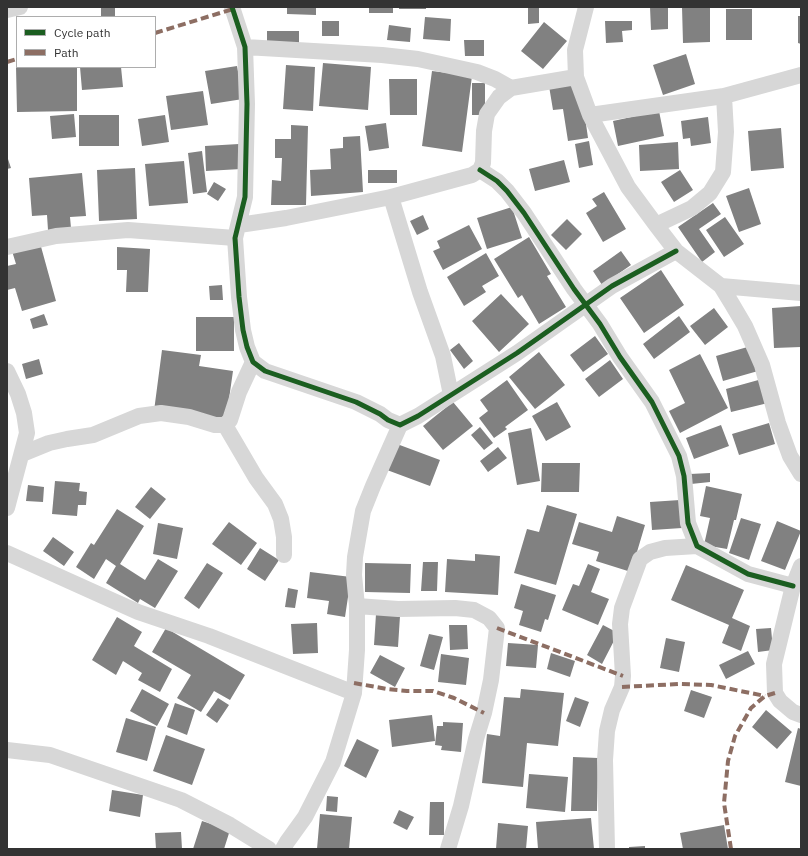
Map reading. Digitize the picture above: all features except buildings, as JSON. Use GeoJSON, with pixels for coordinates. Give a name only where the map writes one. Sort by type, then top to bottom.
{"type":"FeatureCollection","features":[{"type":"Feature","properties":{"kind":"street"},"geometry":{"type":"LineString","coordinates":[[7,10],[20,7]]}},
{"type":"Feature","properties":{"kind":"street"},"geometry":{"type":"LineString","coordinates":[[232,7],[245,47],[247,104],[245,197],[237,232],[243,330],[253,362],[265,372],[356,402],[400,425]]}},
{"type":"Feature","properties":{"kind":"street"},"geometry":{"type":"LineString","coordinates":[[586,7],[575,50],[576,77],[590,115],[628,187],[676,251],[721,286],[745,326],[762,365],[778,423],[790,456],[801,474]]}},
{"type":"Feature","properties":{"kind":"street"},"geometry":{"type":"LineString","coordinates":[[245,47],[418,59],[477,72],[511,88]]}},
{"type":"Feature","properties":{"kind":"street"},"geometry":{"type":"LineString","coordinates":[[590,115],[724,96],[801,75]]}},
{"type":"Feature","properties":{"kind":"street"},"geometry":{"type":"LineString","coordinates":[[7,246],[56,236],[128,230],[237,232],[286,218],[390,198],[472,175],[480,170],[484,163],[484,131],[486,114],[498,97],[511,88],[576,77]]}},
{"type":"Feature","properties":{"kind":"street"},"geometry":{"type":"LineString","coordinates":[[656,225],[692,208],[710,193],[723,172],[726,132],[724,96]]}},
{"type":"Feature","properties":{"kind":"street"},"geometry":{"type":"LineString","coordinates":[[480,170],[497,181],[507,191],[524,214],[574,289],[600,324],[620,357],[652,402],[662,419],[678,456],[684,476],[688,523],[697,546]]}},
{"type":"Feature","properties":{"kind":"street"},"geometry":{"type":"LineString","coordinates":[[390,198],[442,356],[450,394]]}},
{"type":"Feature","properties":{"kind":"street"},"geometry":{"type":"LineString","coordinates":[[283,849],[305,817],[333,762],[354,693],[357,650],[357,606],[354,575],[355,558],[364,511],[373,486],[400,425],[418,416],[450,394],[517,353],[612,286],[676,251]]}},
{"type":"Feature","properties":{"kind":"street"},"geometry":{"type":"LineString","coordinates":[[721,286],[801,293]]}},
{"type":"Feature","properties":{"kind":"street"},"geometry":{"type":"LineString","coordinates":[[22,454],[49,443],[93,435],[139,416],[146,415],[161,413],[189,417],[215,425],[225,425],[230,420],[239,392],[253,362]]}},
{"type":"Feature","properties":{"kind":"street"},"geometry":{"type":"LineString","coordinates":[[7,371],[18,394],[24,413],[27,433],[7,508]]}},
{"type":"Feature","properties":{"kind":"street"},"geometry":{"type":"LineString","coordinates":[[225,425],[256,478],[275,504],[281,519],[284,537],[284,555]]}},
{"type":"Feature","properties":{"kind":"street"},"geometry":{"type":"LineString","coordinates":[[607,849],[606,731],[612,710],[622,687],[620,624],[622,608],[640,559],[650,552],[665,548],[697,546],[748,574],[793,586]]}},
{"type":"Feature","properties":{"kind":"street"},"geometry":{"type":"LineString","coordinates":[[7,553],[138,612],[209,636],[354,693]]}},
{"type":"Feature","properties":{"kind":"street"},"geometry":{"type":"LineString","coordinates":[[801,566],[793,586],[774,664],[775,693],[780,701],[793,712],[801,715]]}},
{"type":"Feature","properties":{"kind":"street"},"geometry":{"type":"LineString","coordinates":[[357,606],[398,609],[454,608],[474,610],[489,618],[497,628],[491,680],[484,713],[476,738],[461,806],[448,849]]}},
{"type":"Feature","properties":{"kind":"street"},"geometry":{"type":"LineString","coordinates":[[7,750],[50,755],[181,800],[230,825],[268,849]]}},
{"type":"Feature","properties":{"kind":"marked path"},"geometry":{"type":"LineString","coordinates":[[156,33],[233,9]]}},
{"type":"Feature","properties":{"kind":"marked path"},"geometry":{"type":"LineString","coordinates":[[7,62],[16,59]]}},
{"type":"Feature","properties":{"kind":"marked path"},"geometry":{"type":"LineString","coordinates":[[497,628],[623,676]]}},
{"type":"Feature","properties":{"kind":"marked path"},"geometry":{"type":"LineString","coordinates":[[354,683],[387,689],[433,691],[454,698],[484,713]]}},
{"type":"Feature","properties":{"kind":"marked path"},"geometry":{"type":"LineString","coordinates":[[622,687],[679,684],[711,685],[765,696]]}},
{"type":"Feature","properties":{"kind":"marked path"},"geometry":{"type":"LineString","coordinates":[[731,849],[724,803],[728,761],[735,736],[751,708],[765,696],[775,693]]}},
{"type":"Feature","properties":{"kind":"cycle path"},"geometry":{"type":"LineString","coordinates":[[232,7],[245,47],[247,104],[245,197],[235,238],[239,297],[243,330],[247,347],[253,362],[265,371],[356,402],[400,425],[418,416],[517,353],[612,286],[676,251]]}},
{"type":"Feature","properties":{"kind":"cycle path"},"geometry":{"type":"LineString","coordinates":[[480,170],[497,181],[524,213],[574,289],[600,324],[620,357],[652,402],[679,456],[684,476],[688,523],[697,546],[748,574],[793,586]]}}]}
